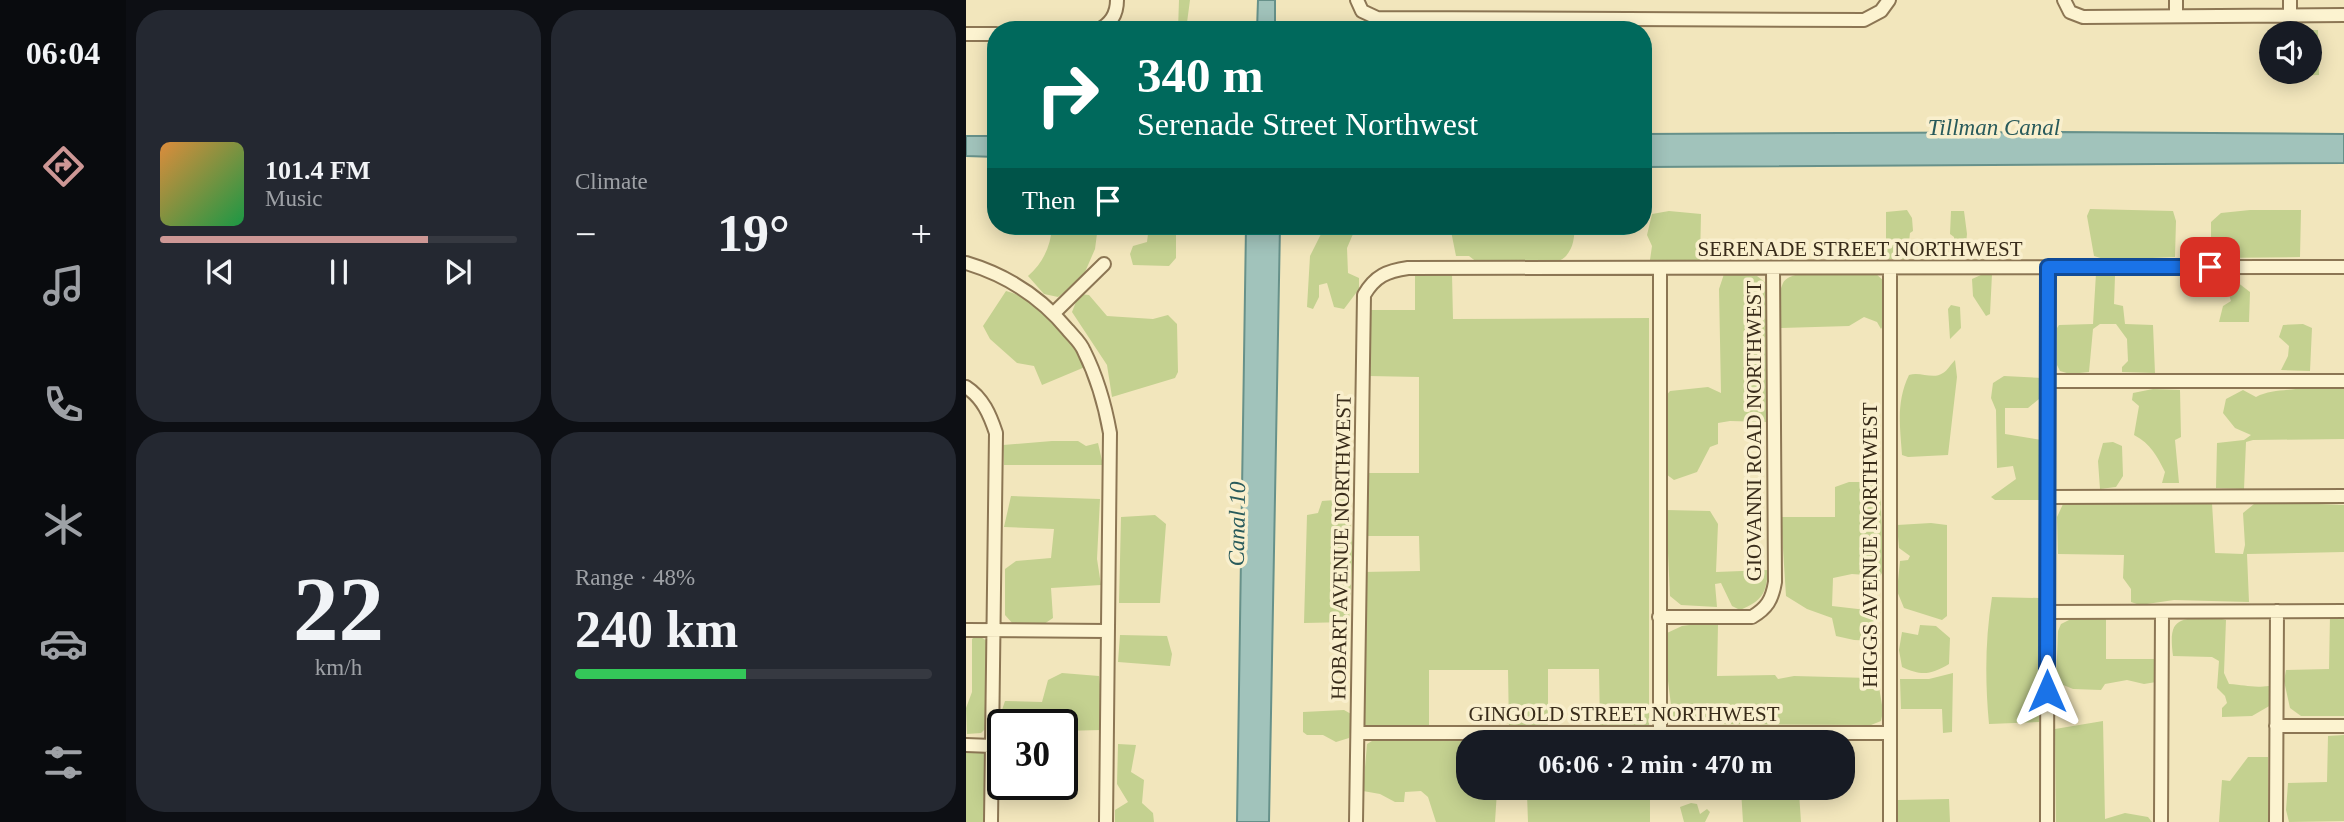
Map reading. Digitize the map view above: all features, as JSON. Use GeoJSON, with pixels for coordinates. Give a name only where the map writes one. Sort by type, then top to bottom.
{"type":"FeatureCollection","features":[{"type":"Feature","properties":{"kind":"street"},"geometry":{"type":"LineString","coordinates":[[1110,21],[1114,17],[1117,0]]}},
{"type":"Feature","properties":{"kind":"street"},"geometry":{"type":"LineString","coordinates":[[1359,6],[1377,18],[1864,20],[1881,11],[1889,0]]}},
{"type":"Feature","properties":{"kind":"street"},"geometry":{"type":"LineString","coordinates":[[2064,0],[2070,12],[2083,17],[2344,15]]}},
{"type":"Feature","properties":{"kind":"street"},"geometry":{"type":"LineString","coordinates":[[2176,0],[2176,16]]}},
{"type":"Feature","properties":{"kind":"street"},"geometry":{"type":"LineString","coordinates":[[2290,0],[2290,16]]}},
{"type":"Feature","properties":{"kind":"street"},"geometry":{"type":"LineString","coordinates":[[966,34],[987,34]]}},
{"type":"Feature","properties":{"kind":"street"},"geometry":{"type":"LineString","coordinates":[[966,263],[1001,276],[1054,313],[1083,349],[1104,400],[1110,433],[1106,822]]}},
{"type":"Feature","properties":{"kind":"street"},"geometry":{"type":"LineString","coordinates":[[1054,313],[1104,264]]}},
{"type":"Feature","properties":{"kind":"street"},"geometry":{"type":"LineString","coordinates":[[2047,822],[2048,267]]}},
{"type":"Feature","properties":{"kind":"street","name":"SERENADE STREET NORTHWEST"},"geometry":{"type":"LineString","coordinates":[[1377,277],[1389,271],[1408,268],[2344,267]]}},
{"type":"Feature","properties":{"kind":"street"},"geometry":{"type":"LineString","coordinates":[[1660,269],[1660,730]]}},
{"type":"Feature","properties":{"kind":"street","name":"GIOVANNI ROAD NORTHWEST"},"geometry":{"type":"LineString","coordinates":[[1660,617],[1752,617],[1765,610],[1773,597],[1773,269]]}},
{"type":"Feature","properties":{"kind":"street","name":"HIGGS AVENUE NORTHWEST"},"geometry":{"type":"LineString","coordinates":[[1890,269],[1890,822]]}},
{"type":"Feature","properties":{"kind":"street","name":"HOBART AVENUE NORTHWEST"},"geometry":{"type":"LineString","coordinates":[[1356,822],[1364,295],[1377,277]]}},
{"type":"Feature","properties":{"kind":"street"},"geometry":{"type":"LineString","coordinates":[[2048,381],[2344,381]]}},
{"type":"Feature","properties":{"kind":"street"},"geometry":{"type":"LineString","coordinates":[[966,387],[974,392],[989,412],[996,433],[993,709]]}},
{"type":"Feature","properties":{"kind":"street"},"geometry":{"type":"LineString","coordinates":[[2047,497],[2344,496]]}},
{"type":"Feature","properties":{"kind":"street"},"geometry":{"type":"LineString","coordinates":[[2276,822],[2277,611]]}},
{"type":"Feature","properties":{"kind":"street"},"geometry":{"type":"LineString","coordinates":[[2048,612],[2344,611]]}},
{"type":"Feature","properties":{"kind":"street"},"geometry":{"type":"LineString","coordinates":[[2161,822],[2162,612]]}},
{"type":"Feature","properties":{"kind":"street"},"geometry":{"type":"LineString","coordinates":[[966,631],[1107,631]]}},
{"type":"Feature","properties":{"kind":"street"},"geometry":{"type":"LineString","coordinates":[[2276,726],[2344,726]]}},
{"type":"Feature","properties":{"kind":"street","name":"GINGOLD STREET NORTHWEST"},"geometry":{"type":"LineString","coordinates":[[1357,733],[1456,733]]}},
{"type":"Feature","properties":{"kind":"street","name":"GINGOLD STREET NORTHWEST"},"geometry":{"type":"LineString","coordinates":[[1855,733],[1890,733]]}},
{"type":"Feature","properties":{"kind":"street"},"geometry":{"type":"LineString","coordinates":[[966,745],[987,746]]}},
{"type":"Feature","properties":{"kind":"street"},"geometry":{"type":"LineString","coordinates":[[991,800],[991,822]]}},
{"type":"Feature","properties":{"kind":"green space"},"geometry":{"type":"Polygon","coordinates":[[[1179,0],[1190,0],[1187,21],[1178,21],[1179,0]]]}},
{"type":"Feature","properties":{"kind":"green space"},"geometry":{"type":"Polygon","coordinates":[[[2090,209],[2173,211],[2176,221],[2175,257],[2107,260],[2094,256],[2087,216],[2090,209]]]}},
{"type":"Feature","properties":{"kind":"green space"},"geometry":{"type":"Polygon","coordinates":[[[1907,210],[1912,218],[1913,231],[1910,233],[1907,259],[1886,259],[1886,212],[1907,210]]]}},
{"type":"Feature","properties":{"kind":"green space"},"geometry":{"type":"Polygon","coordinates":[[[2301,210],[2300,257],[2215,258],[2211,244],[2211,222],[2221,213],[2301,210]]]}},
{"type":"Feature","properties":{"kind":"green space"},"geometry":{"type":"Polygon","coordinates":[[[1669,211],[1701,214],[1700,261],[1650,260],[1652,246],[1647,235],[1652,235],[1652,214],[1669,211]]]}},
{"type":"Feature","properties":{"kind":"green space"},"geometry":{"type":"Polygon","coordinates":[[[1951,211],[1964,211],[1967,234],[1965,253],[1954,258],[1954,237],[1950,234],[1951,211]]]}},
{"type":"Feature","properties":{"kind":"green space"},"geometry":{"type":"Polygon","coordinates":[[[1051,235],[1097,235],[1095,249],[1082,279],[1058,297],[1044,294],[1028,276],[1038,266],[1051,235]]]}},
{"type":"Feature","properties":{"kind":"green space"},"geometry":{"type":"Polygon","coordinates":[[[1148,235],[1176,235],[1176,258],[1169,266],[1133,265],[1130,254],[1133,246],[1147,242],[1148,235]]]}},
{"type":"Feature","properties":{"kind":"green space"},"geometry":{"type":"Polygon","coordinates":[[[1320,235],[1353,235],[1347,248],[1348,273],[1359,278],[1359,289],[1344,309],[1334,307],[1327,283],[1319,285],[1319,297],[1313,309],[1307,307],[1310,256],[1320,235]]]}},
{"type":"Feature","properties":{"kind":"green space"},"geometry":{"type":"Polygon","coordinates":[[[1452,235],[1574,235],[1568,254],[1549,264],[1478,263],[1469,256],[1456,256],[1452,235]]]}},
{"type":"Feature","properties":{"kind":"green space"},"geometry":{"type":"Polygon","coordinates":[[[2106,272],[2115,276],[2114,304],[2123,306],[2125,324],[2153,325],[2155,373],[2122,372],[2122,367],[2128,361],[2127,339],[2116,324],[2100,324],[2093,329],[2089,372],[2070,374],[2060,371],[2057,365],[2057,328],[2059,325],[2093,324],[2096,273],[2106,272]]]}},
{"type":"Feature","properties":{"kind":"green space"},"geometry":{"type":"Polygon","coordinates":[[[1806,273],[1876,274],[1884,281],[1884,324],[1881,329],[1877,322],[1864,317],[1849,326],[1781,328],[1780,293],[1788,278],[1806,273]]]}},
{"type":"Feature","properties":{"kind":"green space"},"geometry":{"type":"Polygon","coordinates":[[[1415,274],[1452,274],[1453,319],[1649,318],[1649,726],[1600,727],[1599,669],[1548,669],[1548,730],[1509,730],[1508,670],[1429,670],[1429,732],[1364,732],[1362,572],[1420,571],[1419,536],[1367,536],[1368,473],[1419,473],[1419,377],[1369,376],[1369,310],[1415,310],[1415,274]]]}},
{"type":"Feature","properties":{"kind":"green space"},"geometry":{"type":"Polygon","coordinates":[[[1724,274],[1757,276],[1766,283],[1766,422],[1718,423],[1718,444],[1710,447],[1697,472],[1674,480],[1666,474],[1665,397],[1670,391],[1708,387],[1721,393],[1719,289],[1724,274]]]}},
{"type":"Feature","properties":{"kind":"green space"},"geometry":{"type":"Polygon","coordinates":[[[1983,274],[1992,274],[1990,314],[1986,316],[1973,296],[1972,279],[1983,274]]]}},
{"type":"Feature","properties":{"kind":"green space"},"geometry":{"type":"Polygon","coordinates":[[[2232,275],[2250,292],[2249,322],[2219,322],[2223,306],[2231,301],[2225,282],[2232,275]]]}},
{"type":"Feature","properties":{"kind":"green space"},"geometry":{"type":"Polygon","coordinates":[[[1006,291],[1031,302],[1054,319],[1073,342],[1085,367],[1042,385],[1034,366],[1017,363],[990,339],[983,326],[1006,291]]]}},
{"type":"Feature","properties":{"kind":"green space"},"geometry":{"type":"Polygon","coordinates":[[[1079,294],[1089,295],[1107,316],[1153,319],[1168,315],[1177,324],[1178,372],[1175,378],[1112,397],[1107,365],[1072,312],[1079,294]]]}},
{"type":"Feature","properties":{"kind":"green space"},"geometry":{"type":"Polygon","coordinates":[[[1951,305],[1960,307],[1961,328],[1950,339],[1948,309],[1951,305]]]}},
{"type":"Feature","properties":{"kind":"green space"},"geometry":{"type":"Polygon","coordinates":[[[2303,324],[2312,328],[2310,371],[2281,370],[2288,356],[2289,346],[2279,337],[2283,325],[2303,324]]]}},
{"type":"Feature","properties":{"kind":"green space"},"geometry":{"type":"Polygon","coordinates":[[[1955,360],[1957,377],[1948,455],[1902,455],[1901,405],[1909,375],[1939,375],[1955,360]]]}},
{"type":"Feature","properties":{"kind":"green space"},"geometry":{"type":"Polygon","coordinates":[[[2004,376],[2043,378],[2039,399],[2028,408],[2005,408],[2005,434],[2042,440],[2041,500],[1995,500],[1991,497],[2016,479],[2013,466],[1997,468],[1996,410],[1991,398],[1993,383],[2004,376]]]}},
{"type":"Feature","properties":{"kind":"green space"},"geometry":{"type":"Polygon","coordinates":[[[2309,386],[2344,386],[2344,439],[2246,442],[2244,489],[2216,488],[2217,443],[2244,440],[2251,435],[2235,428],[2223,413],[2226,399],[2243,390],[2256,397],[2269,392],[2309,386]]]}},
{"type":"Feature","properties":{"kind":"green space"},"geometry":{"type":"Polygon","coordinates":[[[2153,389],[2180,390],[2181,437],[2175,440],[2179,483],[2162,483],[2165,472],[2159,461],[2149,446],[2134,435],[2139,406],[2132,400],[2133,393],[2153,389]]]}},
{"type":"Feature","properties":{"kind":"green space"},"geometry":{"type":"Polygon","coordinates":[[[1078,441],[1086,446],[1098,443],[1103,465],[1004,465],[1003,445],[1078,441]]]}},
{"type":"Feature","properties":{"kind":"green space"},"geometry":{"type":"Polygon","coordinates":[[[2113,442],[2122,446],[2123,476],[2116,487],[2100,489],[2098,461],[2103,443],[2113,442]]]}},
{"type":"Feature","properties":{"kind":"green space"},"geometry":{"type":"Polygon","coordinates":[[[1849,482],[1865,482],[1880,488],[1884,570],[1880,576],[1852,574],[1833,578],[1832,606],[1875,611],[1877,641],[1836,636],[1832,618],[1807,609],[1786,596],[1781,517],[1835,517],[1835,487],[1849,482]]]}},
{"type":"Feature","properties":{"kind":"green space"},"geometry":{"type":"Polygon","coordinates":[[[1011,496],[1100,499],[1097,559],[1101,585],[1051,588],[1053,618],[1041,626],[1013,624],[1005,615],[1005,569],[1016,561],[1051,558],[1054,529],[1004,527],[1011,496]]]}},
{"type":"Feature","properties":{"kind":"green space"},"geometry":{"type":"Polygon","coordinates":[[[1348,499],[1353,548],[1349,622],[1304,623],[1307,515],[1318,513],[1322,501],[1348,499]]]}},
{"type":"Feature","properties":{"kind":"green space"},"geometry":{"type":"Polygon","coordinates":[[[2089,501],[2212,503],[2215,553],[2243,554],[2243,513],[2254,504],[2266,502],[2344,505],[2344,552],[2247,554],[2249,602],[2174,600],[2140,605],[2131,602],[2131,589],[2123,578],[2124,555],[2058,554],[2057,517],[2063,504],[2089,501]]]}},
{"type":"Feature","properties":{"kind":"green space"},"geometry":{"type":"Polygon","coordinates":[[[1666,510],[1710,511],[1718,524],[1716,572],[1768,570],[1762,595],[1754,603],[1740,610],[1732,606],[1721,583],[1715,584],[1717,607],[1681,605],[1670,596],[1666,510]]]}},
{"type":"Feature","properties":{"kind":"green space"},"geometry":{"type":"Polygon","coordinates":[[[1155,515],[1166,524],[1160,603],[1119,603],[1121,517],[1155,515]]]}},
{"type":"Feature","properties":{"kind":"green space"},"geometry":{"type":"Polygon","coordinates":[[[1897,525],[1947,525],[1947,616],[1942,620],[1904,608],[1897,591],[1900,561],[1908,560],[1910,556],[1899,548],[1897,525]]]}},
{"type":"Feature","properties":{"kind":"green space"},"geometry":{"type":"Polygon","coordinates":[[[1992,597],[2040,598],[2044,612],[2039,722],[1989,724],[1986,661],[1992,597]]]}},
{"type":"Feature","properties":{"kind":"green space"},"geometry":{"type":"Polygon","coordinates":[[[2330,616],[2344,617],[2344,716],[2301,716],[2290,708],[2284,681],[2286,670],[2329,669],[2330,616]]]}},
{"type":"Feature","properties":{"kind":"green space"},"geometry":{"type":"Polygon","coordinates":[[[2214,617],[2226,620],[2224,673],[2229,684],[2269,686],[2271,705],[2252,716],[2222,717],[2222,708],[2227,703],[2225,696],[2217,688],[2219,661],[2212,657],[2173,656],[2172,634],[2178,623],[2192,618],[2214,617]]]}},
{"type":"Feature","properties":{"kind":"green space"},"geometry":{"type":"Polygon","coordinates":[[[2073,618],[2106,618],[2106,659],[2154,659],[2156,682],[2144,684],[2127,680],[2105,684],[2101,690],[2073,689],[2056,682],[2058,631],[2061,624],[2073,618]]]}},
{"type":"Feature","properties":{"kind":"green space"},"geometry":{"type":"Polygon","coordinates":[[[1711,622],[1718,624],[1717,676],[1775,675],[1778,679],[1794,676],[1869,678],[1879,687],[1883,711],[1881,721],[1871,725],[1686,724],[1673,721],[1668,681],[1667,633],[1682,626],[1711,622]]]}},
{"type":"Feature","properties":{"kind":"green space"},"geometry":{"type":"Polygon","coordinates":[[[1920,625],[1936,626],[1950,638],[1949,664],[1926,673],[1902,667],[1899,650],[1902,632],[1918,635],[1920,625]]]}},
{"type":"Feature","properties":{"kind":"green space"},"geometry":{"type":"Polygon","coordinates":[[[977,635],[989,642],[988,709],[987,727],[981,733],[967,734],[966,708],[972,692],[972,639],[977,635]]]}},
{"type":"Feature","properties":{"kind":"green space"},"geometry":{"type":"Polygon","coordinates":[[[1120,635],[1167,636],[1172,654],[1170,666],[1118,662],[1120,635]]]}},
{"type":"Feature","properties":{"kind":"green space"},"geometry":{"type":"Polygon","coordinates":[[[1062,673],[1099,676],[1102,700],[1101,730],[1078,731],[1078,709],[1002,709],[1005,701],[1042,702],[1048,680],[1062,673]]]}},
{"type":"Feature","properties":{"kind":"green space"},"geometry":{"type":"Polygon","coordinates":[[[1953,673],[1952,732],[1943,733],[1942,709],[1901,709],[1900,679],[1929,679],[1953,673]]]}},
{"type":"Feature","properties":{"kind":"green space"},"geometry":{"type":"Polygon","coordinates":[[[1344,710],[1353,715],[1349,738],[1336,742],[1323,735],[1307,735],[1303,732],[1303,712],[1344,710]]]}},
{"type":"Feature","properties":{"kind":"green space"},"geometry":{"type":"Polygon","coordinates":[[[2103,721],[2105,819],[2125,813],[2148,817],[2152,822],[2056,822],[2055,729],[2103,721]]]}},
{"type":"Feature","properties":{"kind":"green space"},"geometry":{"type":"Polygon","coordinates":[[[2344,735],[2344,821],[2289,822],[2286,810],[2288,783],[2327,782],[2328,736],[2344,735]]]}},
{"type":"Feature","properties":{"kind":"green space"},"geometry":{"type":"Polygon","coordinates":[[[1377,738],[1456,739],[1456,800],[1496,800],[1495,822],[1436,822],[1428,797],[1421,791],[1405,792],[1404,802],[1395,802],[1380,794],[1363,791],[1367,744],[1377,738]]]}},
{"type":"Feature","properties":{"kind":"green space"},"geometry":{"type":"Polygon","coordinates":[[[1118,744],[1136,745],[1131,772],[1144,780],[1142,803],[1153,813],[1154,822],[1115,822],[1115,810],[1128,802],[1117,784],[1118,744]]]}},
{"type":"Feature","properties":{"kind":"green space"},"geometry":{"type":"Polygon","coordinates":[[[966,748],[980,749],[987,753],[986,822],[966,822],[966,748]]]}},
{"type":"Feature","properties":{"kind":"green space"},"geometry":{"type":"Polygon","coordinates":[[[2248,757],[2268,757],[2268,822],[2219,822],[2222,780],[2230,781],[2248,757]]]}},
{"type":"Feature","properties":{"kind":"green space"},"geometry":{"type":"Polygon","coordinates":[[[1949,799],[1950,822],[1897,822],[1898,800],[1949,799]]]}},
{"type":"Feature","properties":{"kind":"green space"},"geometry":{"type":"Polygon","coordinates":[[[1527,800],[1650,800],[1650,822],[1528,822],[1527,800]]]}},
{"type":"Feature","properties":{"kind":"green space"},"geometry":{"type":"Polygon","coordinates":[[[1742,800],[1799,800],[1801,822],[1743,822],[1742,800]]]}},
{"type":"Feature","properties":{"kind":"green space"},"geometry":{"type":"Polygon","coordinates":[[[1697,804],[1700,814],[1707,809],[1710,812],[1705,822],[1684,822],[1680,807],[1697,804]]]}},
{"type":"Feature","properties":{"kind":"water"},"geometry":{"type":"Polygon","coordinates":[[[1258,0],[1275,0],[1275,21],[1257,21],[1258,0]]]}},
{"type":"Feature","properties":{"kind":"water"},"geometry":{"type":"Polygon","coordinates":[[[1652,134],[2344,134],[2344,163],[1652,167],[1652,134]]]}},
{"type":"Feature","properties":{"kind":"water"},"geometry":{"type":"Polygon","coordinates":[[[966,136],[987,136],[987,157],[966,156],[966,136]]]}},
{"type":"Feature","properties":{"kind":"water"},"geometry":{"type":"Polygon","coordinates":[[[1246,235],[1280,235],[1269,822],[1237,822],[1246,235]]]}},
{"type":"Feature","properties":{"kind":"route"},"geometry":{"type":"LineString","coordinates":[[2047,691],[2048,267],[2210,267]]}},
{"type":"Feature","properties":{"kind":"water label","name":"Tillman Canal"},"geometry":{"type":"Point","coordinates":[1994,127]}},
{"type":"Feature","properties":{"kind":"water label","name":"Canal 10"},"geometry":{"type":"Point","coordinates":[1237,524]}}]}
